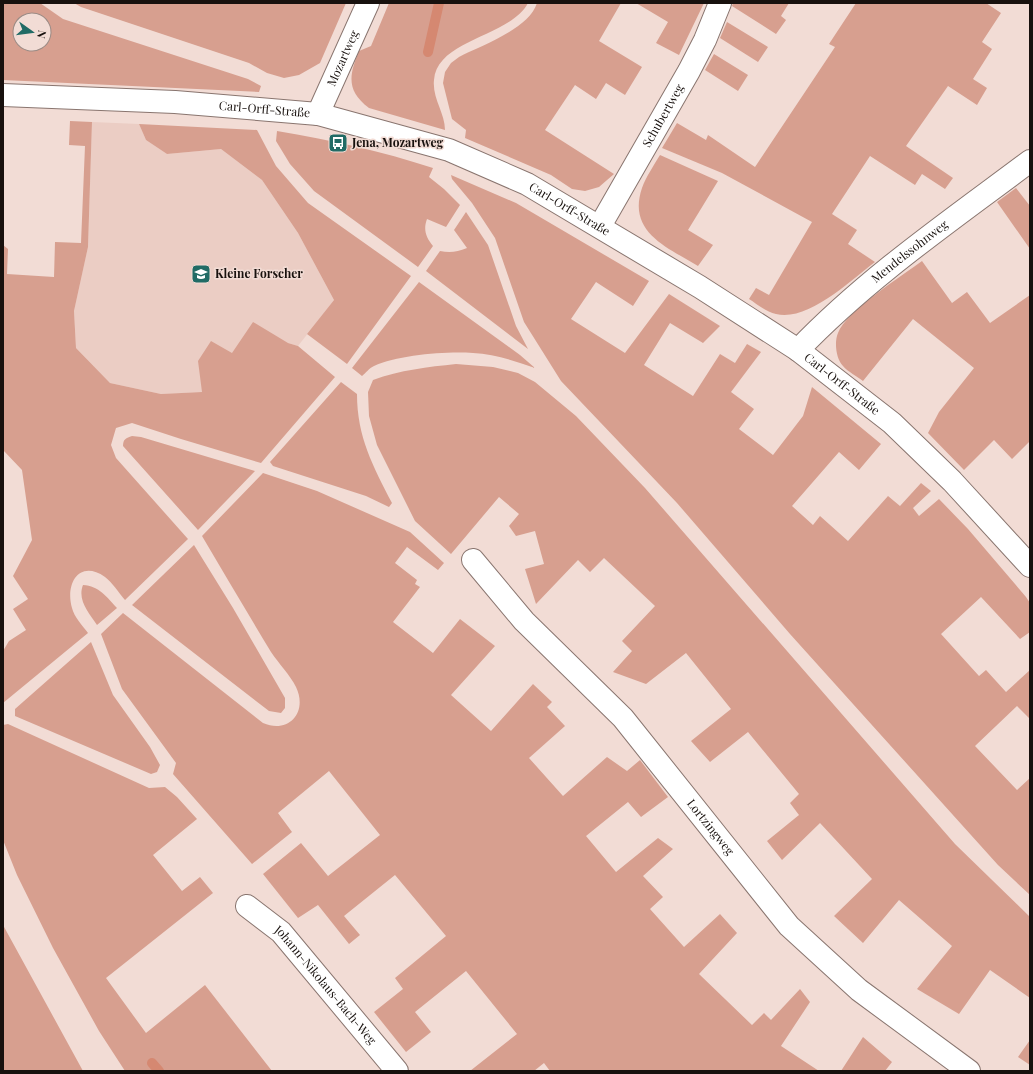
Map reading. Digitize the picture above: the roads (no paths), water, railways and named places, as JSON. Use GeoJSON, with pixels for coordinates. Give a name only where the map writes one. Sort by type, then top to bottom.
{"type":"FeatureCollection","features":[{"type":"Feature","properties":{"kind":"street","name":"Mozartweg"},"geometry":{"type":"LineString","coordinates":[[318,114],[368,3]]}},
{"type":"Feature","properties":{"kind":"street","name":"Schubertweg"},"geometry":{"type":"LineString","coordinates":[[600,226],[689,72],[705,40],[720,3]]}},
{"type":"Feature","properties":{"kind":"street","name":"Carl-Orff-Straße"},"geometry":{"type":"LineString","coordinates":[[3,95],[175,102],[318,114],[449,150],[527,184],[600,226],[700,287],[798,350],[892,422],[952,481],[1030,566]]}},
{"type":"Feature","properties":{"kind":"street","name":"Mendelssohnweg"},"geometry":{"type":"LineString","coordinates":[[798,350],[827,320],[880,273],[1030,161]]}},
{"type":"Feature","properties":{"kind":"street","name":"Lortzingweg"},"geometry":{"type":"LineString","coordinates":[[472,560],[524,621],[623,718],[789,926],[859,990],[969,1071]]}},
{"type":"Feature","properties":{"kind":"street","name":"Johann-Nikolaus-Bach-Weg"},"geometry":{"type":"LineString","coordinates":[[247,906],[281,932],[397,1071]]}},
{"type":"Feature","properties":{"kind":"waterway"},"geometry":{"type":"LineString","coordinates":[[428,52],[439,3]]}},
{"type":"Feature","properties":{"kind":"waterway"},"geometry":{"type":"LineString","coordinates":[[152,1063],[159,1071]]}},
{"type":"Feature","properties":{"kind":"place","name":"Jena, Mozartweg"},"geometry":{"type":"Point","coordinates":[338,143]}},
{"type":"Feature","properties":{"kind":"place","name":"Kleine Forscher"},"geometry":{"type":"Point","coordinates":[201,274]}}]}
